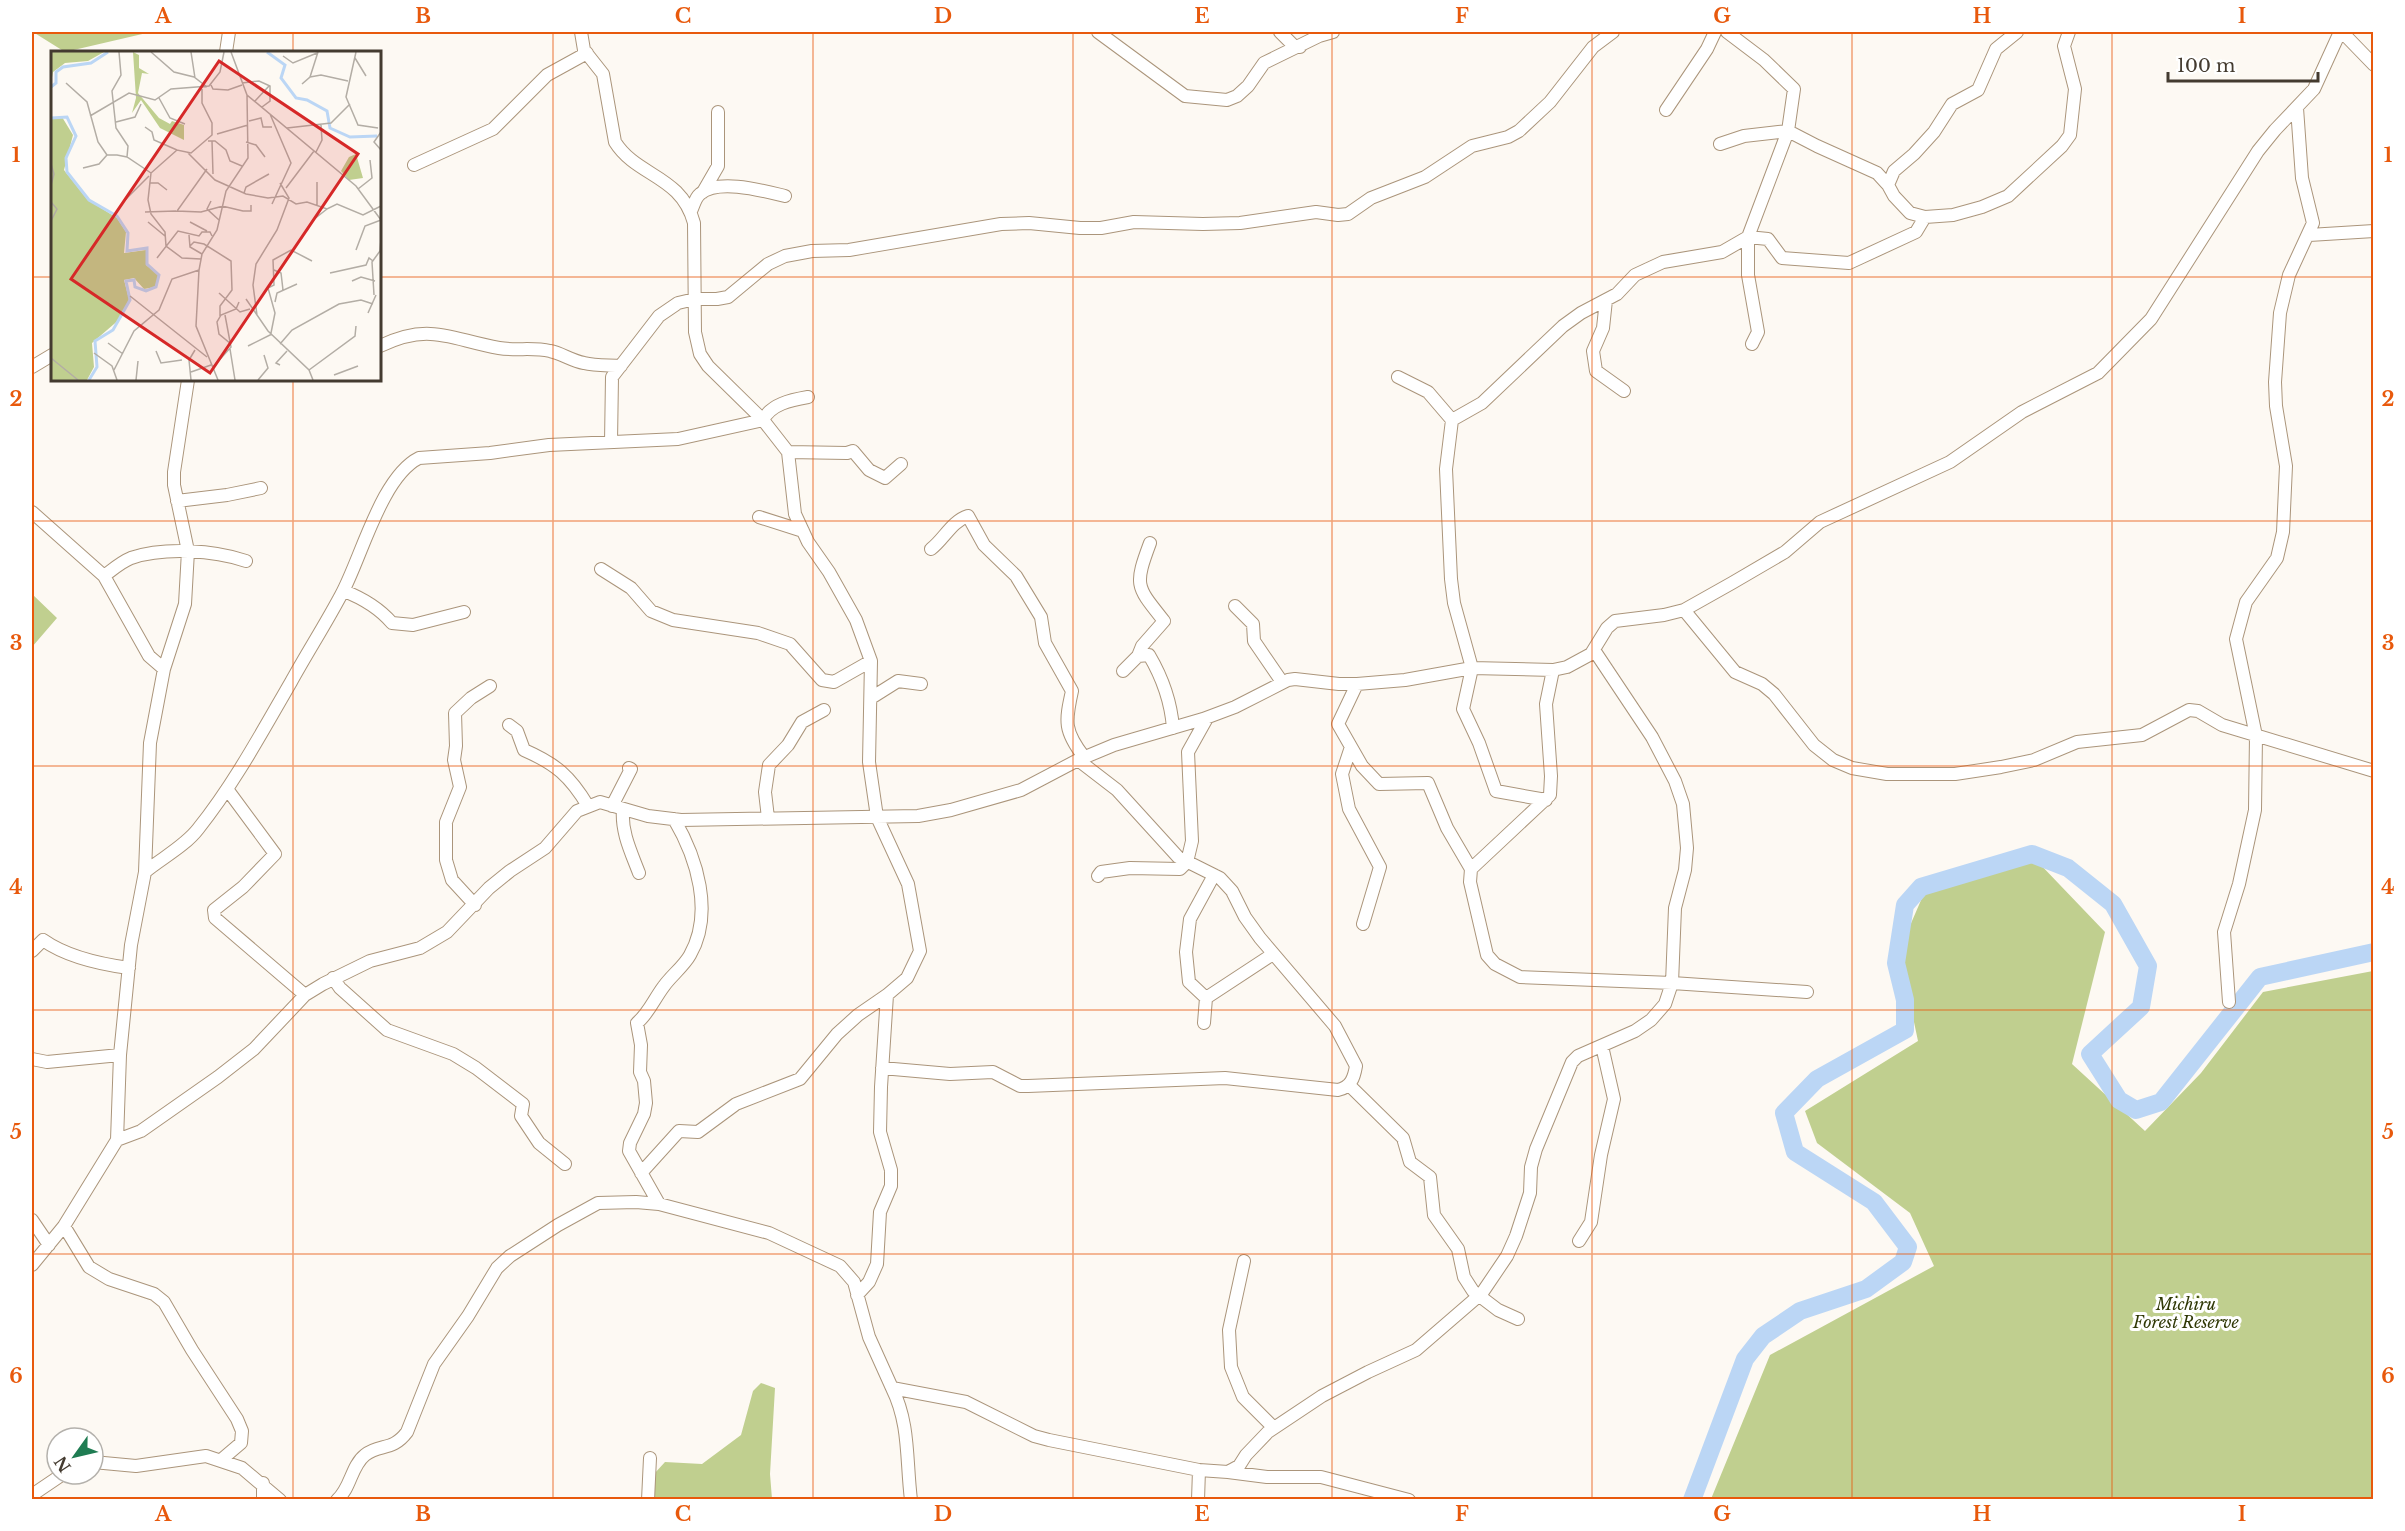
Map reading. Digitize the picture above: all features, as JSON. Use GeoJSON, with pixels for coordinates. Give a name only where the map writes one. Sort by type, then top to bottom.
{"type":"FeatureCollection","features":[{"type":"Feature","properties":{"kind":"street"},"geometry":{"type":"LineString","coordinates":[[226,51],[228,32]]}},
{"type":"Feature","properties":{"kind":"street"},"geometry":{"type":"LineString","coordinates":[[581,32],[584,50],[603,74],[615,142],[629,159],[672,187],[691,211],[694,223],[695,332],[700,354],[708,366],[763,420],[788,452],[795,514],[856,620],[872,661],[869,762],[878,816],[908,884],[920,951],[907,978],[837,1034],[800,1079],[736,1104],[698,1132],[679,1131],[642,1173]]}},
{"type":"Feature","properties":{"kind":"street"},"geometry":{"type":"LineString","coordinates":[[1098,32],[1185,96],[1227,100],[1237,96],[1248,86],[1264,63],[1319,36],[1333,32]]}},
{"type":"Feature","properties":{"kind":"street"},"geometry":{"type":"LineString","coordinates":[[611,442],[612,377],[659,316],[678,303],[695,299],[728,297],[768,264],[785,256],[812,251],[860,249],[985,225],[1029,223],[1101,228],[1134,222],[1215,224],[1240,223],[1316,212],[1348,214],[1371,198],[1425,177],[1472,146],[1508,137],[1519,130],[1550,102],[1593,47],[1613,32]]}},
{"type":"Feature","properties":{"kind":"street"},"geometry":{"type":"LineString","coordinates":[[1666,110],[1707,49],[1715,32]]}},
{"type":"Feature","properties":{"kind":"street"},"geometry":{"type":"LineString","coordinates":[[1727,32],[1764,60],[1794,89],[1788,131],[1748,237],[1748,275],[1758,332],[1752,344]]}},
{"type":"Feature","properties":{"kind":"street"},"geometry":{"type":"LineString","coordinates":[[1888,185],[1894,171],[1934,132],[1952,104],[1978,90],[1996,49],[2017,32]]}},
{"type":"Feature","properties":{"kind":"street"},"geometry":{"type":"LineString","coordinates":[[1719,144],[1744,136],[1788,131],[1877,173],[1905,210],[1925,217],[1953,215],[2008,196],[2062,146],[2070,135],[2075,89],[2064,46],[2068,32]]}},
{"type":"Feature","properties":{"kind":"street"},"geometry":{"type":"LineString","coordinates":[[117,1140],[141,1131],[254,1049],[305,995],[333,978],[370,961],[429,944],[447,932],[489,888],[545,848],[578,811],[600,802],[648,816],[674,819],[918,816],[951,810],[1021,790],[1114,745],[1207,718],[1235,707],[1282,682],[1295,679],[1358,684],[1405,680],[1472,668],[1552,670],[1578,663],[1594,651],[1606,628],[1615,621],[1684,610],[1785,552],[1820,522],[1950,462],[2022,412],[2098,373],[2122,352],[2151,319],[2258,151],[2314,90],[2341,32],[2373,64]]}},
{"type":"Feature","properties":{"kind":"street"},"geometry":{"type":"LineString","coordinates":[[1283,36],[1287,47],[1283,54]]}},
{"type":"Feature","properties":{"kind":"street"},"geometry":{"type":"LineString","coordinates":[[1283,36],[1295,47],[1300,47]]}},
{"type":"Feature","properties":{"kind":"street"},"geometry":{"type":"LineString","coordinates":[[414,165],[494,129],[547,75],[587,53]]}},
{"type":"Feature","properties":{"kind":"street"},"geometry":{"type":"LineString","coordinates":[[2229,1002],[2224,932],[2239,884],[2255,810],[2256,736],[2236,639],[2246,602],[2277,558],[2283,532],[2286,466],[2276,406],[2275,382],[2280,313],[2289,275],[2313,223],[2302,178],[2298,108]]}},
{"type":"Feature","properties":{"kind":"street"},"geometry":{"type":"LineString","coordinates":[[703,192],[718,166],[718,112]]}},
{"type":"Feature","properties":{"kind":"street"},"geometry":{"type":"LineString","coordinates":[[691,211],[697,196],[717,187],[752,189],[785,196]]}},
{"type":"Feature","properties":{"kind":"street"},"geometry":{"type":"LineString","coordinates":[[1452,420],[1482,403],[1563,326],[1581,313],[1617,294],[1635,275],[1663,262],[1722,252],[1748,237],[1768,239],[1782,258],[1849,263],[1916,232],[1925,217]]}},
{"type":"Feature","properties":{"kind":"street"},"geometry":{"type":"LineString","coordinates":[[2309,235],[2373,231]]}},
{"type":"Feature","properties":{"kind":"street"},"geometry":{"type":"LineString","coordinates":[[1606,300],[1602,328],[1593,351],[1596,371],[1624,391]]}},
{"type":"Feature","properties":{"kind":"street"},"geometry":{"type":"LineString","coordinates":[[381,346],[394,339],[422,332],[452,336],[481,345],[511,350],[550,351],[583,363],[621,366]]}},
{"type":"Feature","properties":{"kind":"street"},"geometry":{"type":"LineString","coordinates":[[32,368],[51,356]]}},
{"type":"Feature","properties":{"kind":"street"},"geometry":{"type":"LineString","coordinates":[[1398,377],[1428,392],[1452,420],[1446,469],[1451,579],[1454,603],[1472,668],[1463,708],[1479,743],[1496,791],[1546,800]]}},
{"type":"Feature","properties":{"kind":"street"},"geometry":{"type":"LineString","coordinates":[[32,1264],[64,1226],[117,1140],[120,1055],[129,969],[145,873],[150,743],[164,669],[185,604],[188,550],[177,501],[174,472],[188,381]]}},
{"type":"Feature","properties":{"kind":"street"},"geometry":{"type":"LineString","coordinates":[[763,420],[767,411],[781,404],[808,397]]}},
{"type":"Feature","properties":{"kind":"street"},"geometry":{"type":"LineString","coordinates":[[145,873],[193,835],[227,789],[344,591],[382,504],[400,471],[409,463],[418,458],[490,453],[549,445],[678,439],[763,420]]}},
{"type":"Feature","properties":{"kind":"street"},"geometry":{"type":"LineString","coordinates":[[788,452],[847,453],[853,451],[869,470],[885,478],[901,464]]}},
{"type":"Feature","properties":{"kind":"street"},"geometry":{"type":"LineString","coordinates":[[177,501],[261,488]]}},
{"type":"Feature","properties":{"kind":"street"},"geometry":{"type":"LineString","coordinates":[[32,512],[104,576],[149,656],[164,669]]}},
{"type":"Feature","properties":{"kind":"street"},"geometry":{"type":"LineString","coordinates":[[882,1068],[950,1074],[993,1072],[1020,1086],[1225,1078],[1338,1090],[1349,1085],[1353,1080],[1356,1066],[1335,1026],[1273,954],[1245,917],[1232,891],[1214,875],[1187,862],[1169,849],[1117,790],[1081,759],[1067,729],[1066,720],[1072,691],[1045,643],[1041,617],[1016,576],[984,545],[968,516],[959,519],[931,549]]}},
{"type":"Feature","properties":{"kind":"street"},"geometry":{"type":"LineString","coordinates":[[759,517],[803,531]]}},
{"type":"Feature","properties":{"kind":"street"},"geometry":{"type":"LineString","coordinates":[[1123,671],[1138,656],[1142,646],[1164,621],[1146,599],[1138,584],[1150,543]]}},
{"type":"Feature","properties":{"kind":"street"},"geometry":{"type":"LineString","coordinates":[[104,576],[131,558],[188,550],[217,553],[246,561]]}},
{"type":"Feature","properties":{"kind":"street"},"geometry":{"type":"LineString","coordinates":[[601,569],[631,588],[651,611],[673,620],[758,633],[790,645],[822,680],[834,682],[872,661]]}},
{"type":"Feature","properties":{"kind":"street"},"geometry":{"type":"LineString","coordinates":[[344,591],[372,606],[392,623],[413,625],[464,612]]}},
{"type":"Feature","properties":{"kind":"street"},"geometry":{"type":"LineString","coordinates":[[1235,606],[1254,624],[1254,641],[1282,682]]}},
{"type":"Feature","properties":{"kind":"street"},"geometry":{"type":"LineString","coordinates":[[1684,610],[1735,672],[1762,684],[1774,694],[1814,745],[1833,760],[1852,768],[1887,774],[1955,774],[2001,767],[2034,760],[2077,742],[2142,735],[2157,729],[2181,712],[2189,710],[2198,711],[2222,725],[2373,771]]}},
{"type":"Feature","properties":{"kind":"street"},"geometry":{"type":"LineString","coordinates":[[1228,1472],[1239,1466],[1246,1455],[1274,1428],[1322,1396],[1416,1350],[1479,1296],[1507,1256],[1516,1236],[1530,1193],[1530,1167],[1572,1062],[1578,1056],[1635,1030],[1651,1020],[1665,1004],[1672,983],[1675,908],[1685,870],[1687,848],[1683,804],[1675,781],[1652,737],[1594,651]]}},
{"type":"Feature","properties":{"kind":"street"},"geometry":{"type":"LineString","coordinates":[[1138,656],[1149,655],[1161,675],[1164,691],[1172,710],[1173,728]]}},
{"type":"Feature","properties":{"kind":"street"},"geometry":{"type":"LineString","coordinates":[[1471,869],[1550,795],[1551,776],[1546,704],[1552,670]]}},
{"type":"Feature","properties":{"kind":"street"},"geometry":{"type":"LineString","coordinates":[[871,698],[898,681],[921,684]]}},
{"type":"Feature","properties":{"kind":"street"},"geometry":{"type":"LineString","coordinates":[[1358,684],[1338,724],[1362,766],[1379,784],[1428,783],[1447,828],[1471,869],[1470,882],[1487,955],[1503,970],[1520,977],[1672,983],[1807,992]]}},
{"type":"Feature","properties":{"kind":"street"},"geometry":{"type":"LineString","coordinates":[[475,905],[459,890],[448,874],[447,822],[460,787],[453,760],[456,746],[455,713],[471,698],[490,686]]}},
{"type":"Feature","properties":{"kind":"street"},"geometry":{"type":"LineString","coordinates":[[768,818],[765,792],[769,765],[788,745],[802,722],[824,710]]}},
{"type":"Feature","properties":{"kind":"street"},"geometry":{"type":"LineString","coordinates":[[1098,876],[1101,872],[1130,868],[1180,869],[1187,862],[1192,841],[1188,752],[1207,718]]}},
{"type":"Feature","properties":{"kind":"street"},"geometry":{"type":"LineString","coordinates":[[509,725],[517,731],[524,750],[560,769],[575,785],[588,806]]}},
{"type":"Feature","properties":{"kind":"street"},"geometry":{"type":"LineString","coordinates":[[1352,747],[1342,774],[1349,809],[1380,867],[1363,924]]}},
{"type":"Feature","properties":{"kind":"street"},"geometry":{"type":"LineString","coordinates":[[629,768],[631,769],[618,808],[626,839],[639,873]]}},
{"type":"Feature","properties":{"kind":"street"},"geometry":{"type":"LineString","coordinates":[[227,789],[275,854],[243,887],[214,910],[215,918],[305,995]]}},
{"type":"Feature","properties":{"kind":"street"},"geometry":{"type":"LineString","coordinates":[[659,1204],[629,1151],[646,1103],[644,1081],[640,1072],[641,1045],[637,1023],[648,1014],[650,1005],[690,956],[699,933],[699,883],[687,842],[674,819]]}},
{"type":"Feature","properties":{"kind":"street"},"geometry":{"type":"LineString","coordinates":[[1206,998],[1189,982],[1185,952],[1190,919],[1214,875]]}},
{"type":"Feature","properties":{"kind":"street"},"geometry":{"type":"LineString","coordinates":[[32,951],[43,940],[55,949],[99,963],[129,969]]}},
{"type":"Feature","properties":{"kind":"street"},"geometry":{"type":"LineString","coordinates":[[1206,998],[1273,954]]}},
{"type":"Feature","properties":{"kind":"street"},"geometry":{"type":"LineString","coordinates":[[333,978],[340,988],[387,1030],[453,1054],[507,1090],[523,1104],[521,1116],[539,1143],[565,1164]]}},
{"type":"Feature","properties":{"kind":"street"},"geometry":{"type":"LineString","coordinates":[[857,1295],[869,1282],[877,1264],[880,1212],[891,1186],[891,1170],[880,1132],[888,995]]}},
{"type":"Feature","properties":{"kind":"street"},"geometry":{"type":"LineString","coordinates":[[1204,1023],[1206,998]]}},
{"type":"Feature","properties":{"kind":"street"},"geometry":{"type":"LineString","coordinates":[[1580,1241],[1592,1222],[1601,1155],[1614,1099],[1602,1046]]}},
{"type":"Feature","properties":{"kind":"street"},"geometry":{"type":"LineString","coordinates":[[32,1059],[47,1062],[120,1055]]}},
{"type":"Feature","properties":{"kind":"street"},"geometry":{"type":"LineString","coordinates":[[1349,1085],[1403,1138],[1410,1162],[1430,1177],[1434,1215],[1458,1249],[1464,1277],[1479,1296],[1498,1310],[1518,1320]]}},
{"type":"Feature","properties":{"kind":"street"},"geometry":{"type":"LineString","coordinates":[[337,1500],[347,1487],[364,1455],[393,1445],[407,1432],[434,1364],[503,1261],[595,1203],[636,1202],[659,1204],[770,1233],[840,1266],[849,1274],[854,1282],[869,1337],[901,1406],[906,1422],[906,1460],[911,1500]]}},
{"type":"Feature","properties":{"kind":"street"},"geometry":{"type":"LineString","coordinates":[[32,1220],[49,1245]]}},
{"type":"Feature","properties":{"kind":"street"},"geometry":{"type":"LineString","coordinates":[[64,1226],[89,1267],[109,1279],[154,1294],[171,1311],[242,1431],[241,1443],[221,1460]]}},
{"type":"Feature","properties":{"kind":"street"},"geometry":{"type":"LineString","coordinates":[[1244,1261],[1229,1330],[1231,1366],[1242,1397],[1274,1428]]}},
{"type":"Feature","properties":{"kind":"street"},"geometry":{"type":"LineString","coordinates":[[892,1388],[966,1402],[1041,1438],[1199,1470],[1267,1477],[1321,1477],[1409,1500]]}},
{"type":"Feature","properties":{"kind":"street"},"geometry":{"type":"LineString","coordinates":[[105,1463],[136,1466],[206,1456],[242,1468],[263,1483],[280,1500]]}},
{"type":"Feature","properties":{"kind":"street"},"geometry":{"type":"LineString","coordinates":[[648,1500],[650,1458]]}},
{"type":"Feature","properties":{"kind":"street"},"geometry":{"type":"LineString","coordinates":[[1198,1500],[1199,1470]]}},
{"type":"Feature","properties":{"kind":"street"},"geometry":{"type":"LineString","coordinates":[[263,1483],[263,1500]]}},
{"type":"Feature","properties":{"kind":"street"},"geometry":{"type":"LineString","coordinates":[[32,1495],[45,1486]]}},
{"type":"Feature","properties":{"kind":"green space"},"geometry":{"type":"Polygon","coordinates":[[[33,32],[151,32],[69,51],[63,51],[33,32]]]}},
{"type":"Feature","properties":{"kind":"green space"},"geometry":{"type":"Polygon","coordinates":[[[32,594],[57,618],[32,647],[32,594]]]}},
{"type":"Feature","properties":{"kind":"green space","name":"Michiru Forest Reserve"},"geometry":{"type":"Polygon","coordinates":[[[2037,861],[2105,932],[2072,1064],[2145,1131],[2201,1073],[2263,992],[2373,971],[2373,1499],[1711,1499],[1770,1355],[1934,1266],[1910,1213],[1817,1143],[1805,1111],[1918,1041],[1899,951],[1925,891],[2037,861]]]}},
{"type":"Feature","properties":{"kind":"green space"},"geometry":{"type":"Polygon","coordinates":[[[761,1383],[775,1388],[770,1474],[772,1499],[655,1499],[654,1474],[665,1462],[702,1464],[741,1435],[753,1391],[761,1383]]]}},
{"type":"Feature","properties":{"kind":"waterway"},"geometry":{"type":"LineString","coordinates":[[1692,1500],[1745,1359],[1763,1336],[1800,1311],[1866,1289],[1903,1262],[1908,1247],[1874,1202],[1795,1152],[1784,1113],[1817,1079],[1905,1030],[1905,1000],[1896,963],[1905,905],[1921,887],[2032,854],[2068,868],[2113,904],[2148,966],[2141,1007],[2090,1054],[2119,1100],[2136,1110],[2161,1102],[2260,977],[2374,952]]}}]}
